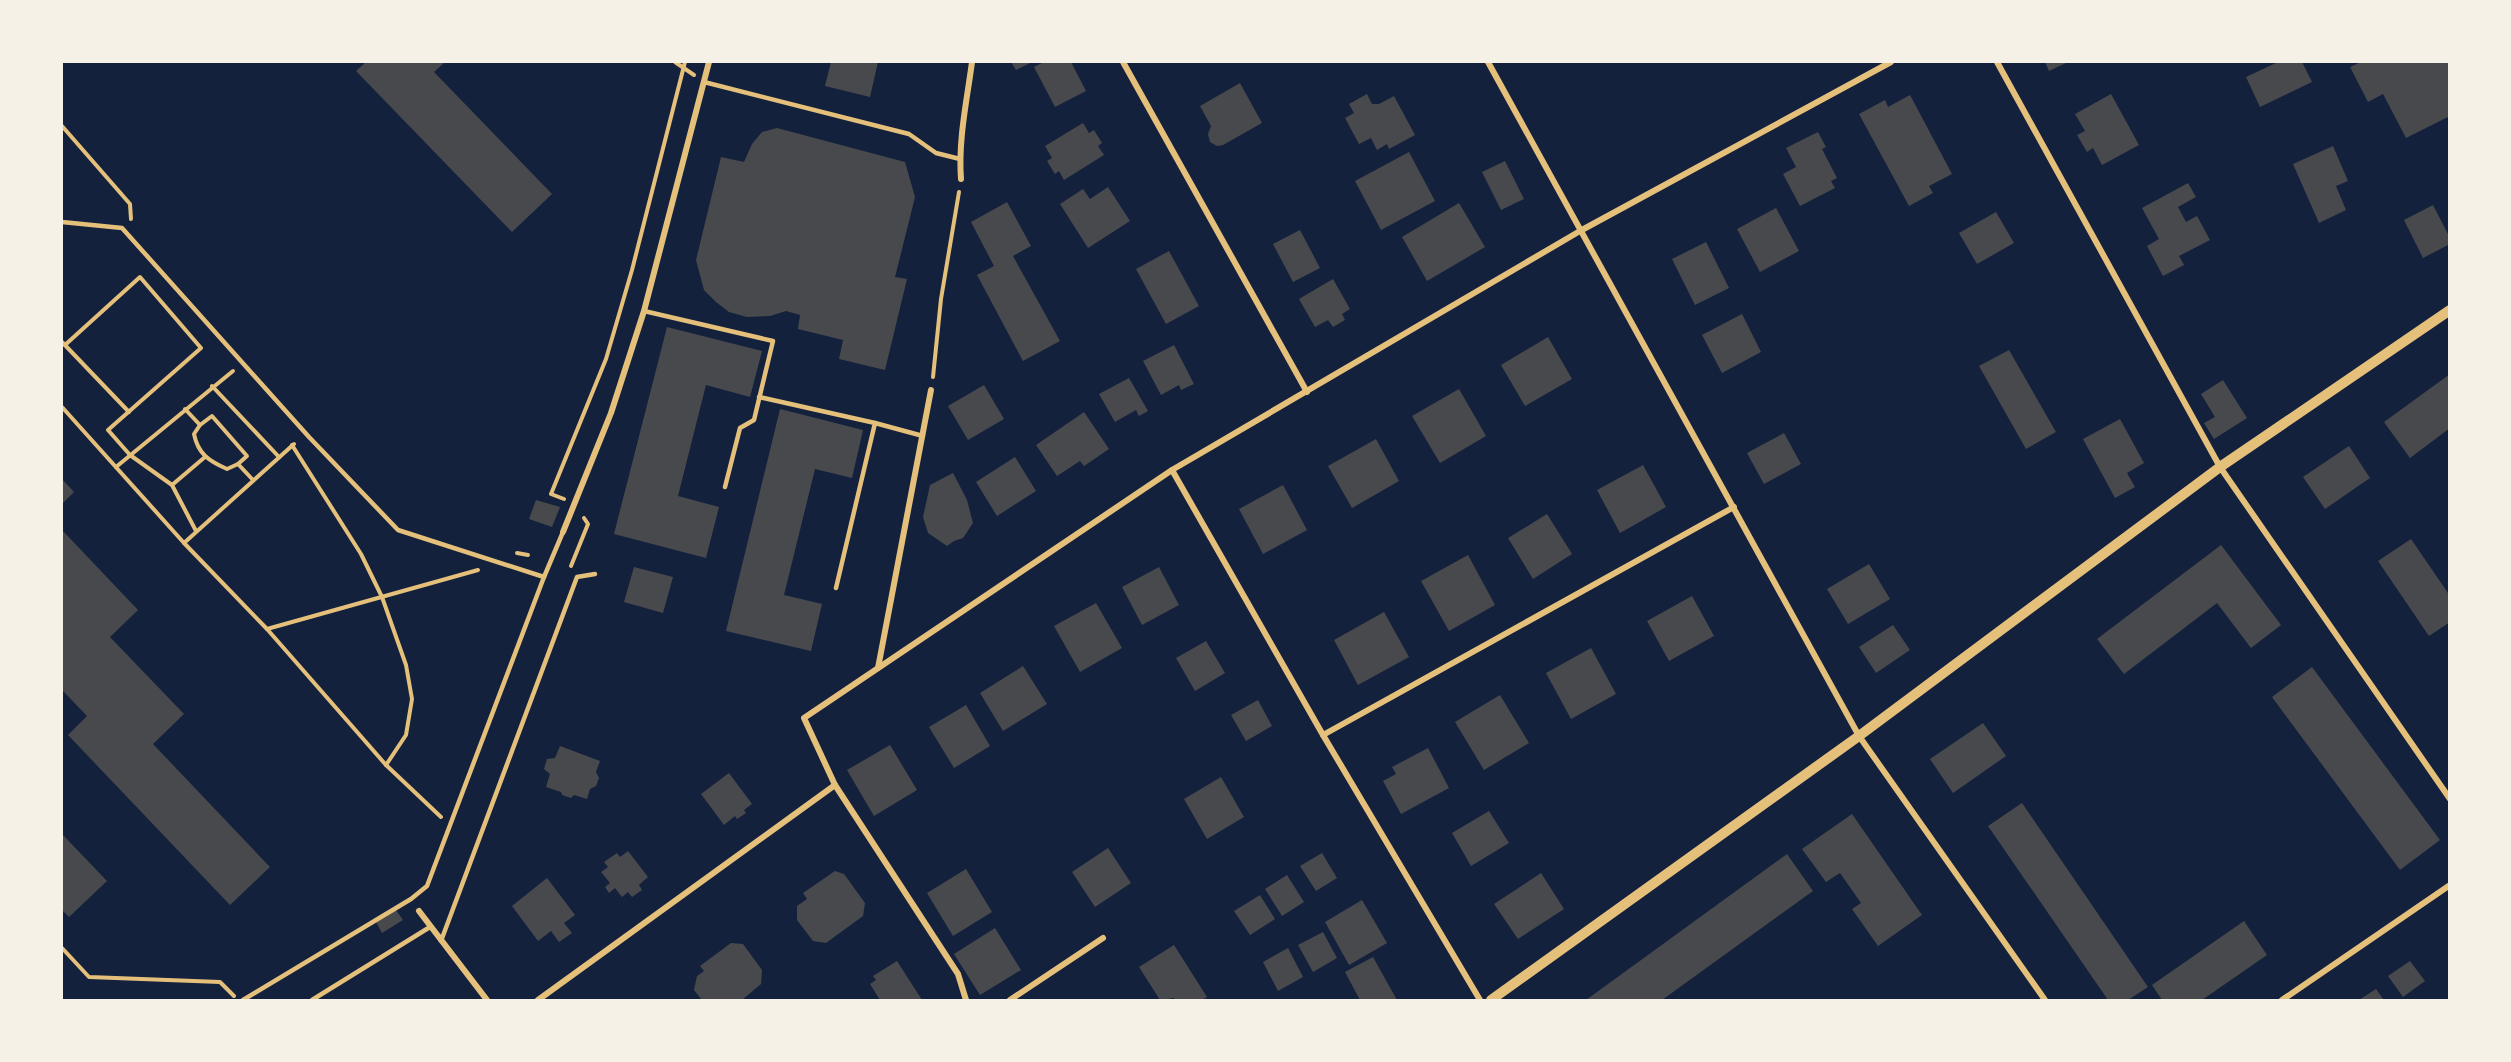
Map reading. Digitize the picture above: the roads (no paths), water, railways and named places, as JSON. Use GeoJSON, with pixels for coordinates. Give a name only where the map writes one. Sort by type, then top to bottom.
{"type":"FeatureCollection","features":[{"type":"Feature","properties":{"kind":"street"},"geometry":{"type":"LineString","coordinates":[[563,532],[611,413],[644,311],[709,62]]}},
{"type":"Feature","properties":{"kind":"street"},"geometry":{"type":"LineString","coordinates":[[961,179],[960,159],[972,62]]}},
{"type":"Feature","properties":{"kind":"street"},"geometry":{"type":"LineString","coordinates":[[1123,62],[1307,392]]}},
{"type":"Feature","properties":{"kind":"street"},"geometry":{"type":"LineString","coordinates":[[1488,62],[1859,736],[2045,1000]]}},
{"type":"Feature","properties":{"kind":"street"},"geometry":{"type":"LineString","coordinates":[[966,1000],[958,974],[835,785],[804,718],[1172,471],[1580,231],[1891,62]]}},
{"type":"Feature","properties":{"kind":"street"},"geometry":{"type":"LineString","coordinates":[[1997,62],[2220,466],[2450,799]]}},
{"type":"Feature","properties":{"kind":"street"},"geometry":{"type":"LineString","coordinates":[[1491,1000],[1859,736],[2220,466],[2450,310]]}},
{"type":"Feature","properties":{"kind":"street"},"geometry":{"type":"LineString","coordinates":[[878,668],[932,390]]}},
{"type":"Feature","properties":{"kind":"street"},"geometry":{"type":"LineString","coordinates":[[1172,471],[1323,735],[1480,1000]]}},
{"type":"Feature","properties":{"kind":"street"},"geometry":{"type":"LineString","coordinates":[[1323,735],[1734,507]]}},
{"type":"Feature","properties":{"kind":"street"},"geometry":{"type":"LineString","coordinates":[[538,1000],[835,785]]}},
{"type":"Feature","properties":{"kind":"street"},"geometry":{"type":"LineString","coordinates":[[2283,1000],[2450,885]]}},
{"type":"Feature","properties":{"kind":"street"},"geometry":{"type":"LineString","coordinates":[[419,911],[487,1000]]}},
{"type":"Feature","properties":{"kind":"street"},"geometry":{"type":"LineString","coordinates":[[1010,1000],[1103,938]]}},
{"type":"Feature","properties":{"kind":"lane"},"geometry":{"type":"LineString","coordinates":[[704,82],[909,134],[936,153],[960,159]]}},
{"type":"Feature","properties":{"kind":"lane"},"geometry":{"type":"LineString","coordinates":[[62,222],[122,228],[242,364],[398,530],[544,577]]}},
{"type":"Feature","properties":{"kind":"lane"},"geometry":{"type":"LineString","coordinates":[[644,311],[773,341],[754,420],[740,428],[725,487]]}},
{"type":"Feature","properties":{"kind":"lane"},"geometry":{"type":"LineString","coordinates":[[759,397],[923,436]]}},
{"type":"Feature","properties":{"kind":"lane"},"geometry":{"type":"LineString","coordinates":[[836,588],[875,423]]}},
{"type":"Feature","properties":{"kind":"lane"},"geometry":{"type":"LineString","coordinates":[[241,1000],[411,899],[427,886],[563,532]]}},
{"type":"Feature","properties":{"kind":"lane"},"geometry":{"type":"LineString","coordinates":[[441,941],[577,577],[595,574]]}},
{"type":"Feature","properties":{"kind":"lane"},"geometry":{"type":"LineString","coordinates":[[411,899],[419,911]]}},
{"type":"Feature","properties":{"kind":"lane"},"geometry":{"type":"LineString","coordinates":[[312,1000],[430,927]]}}]}
